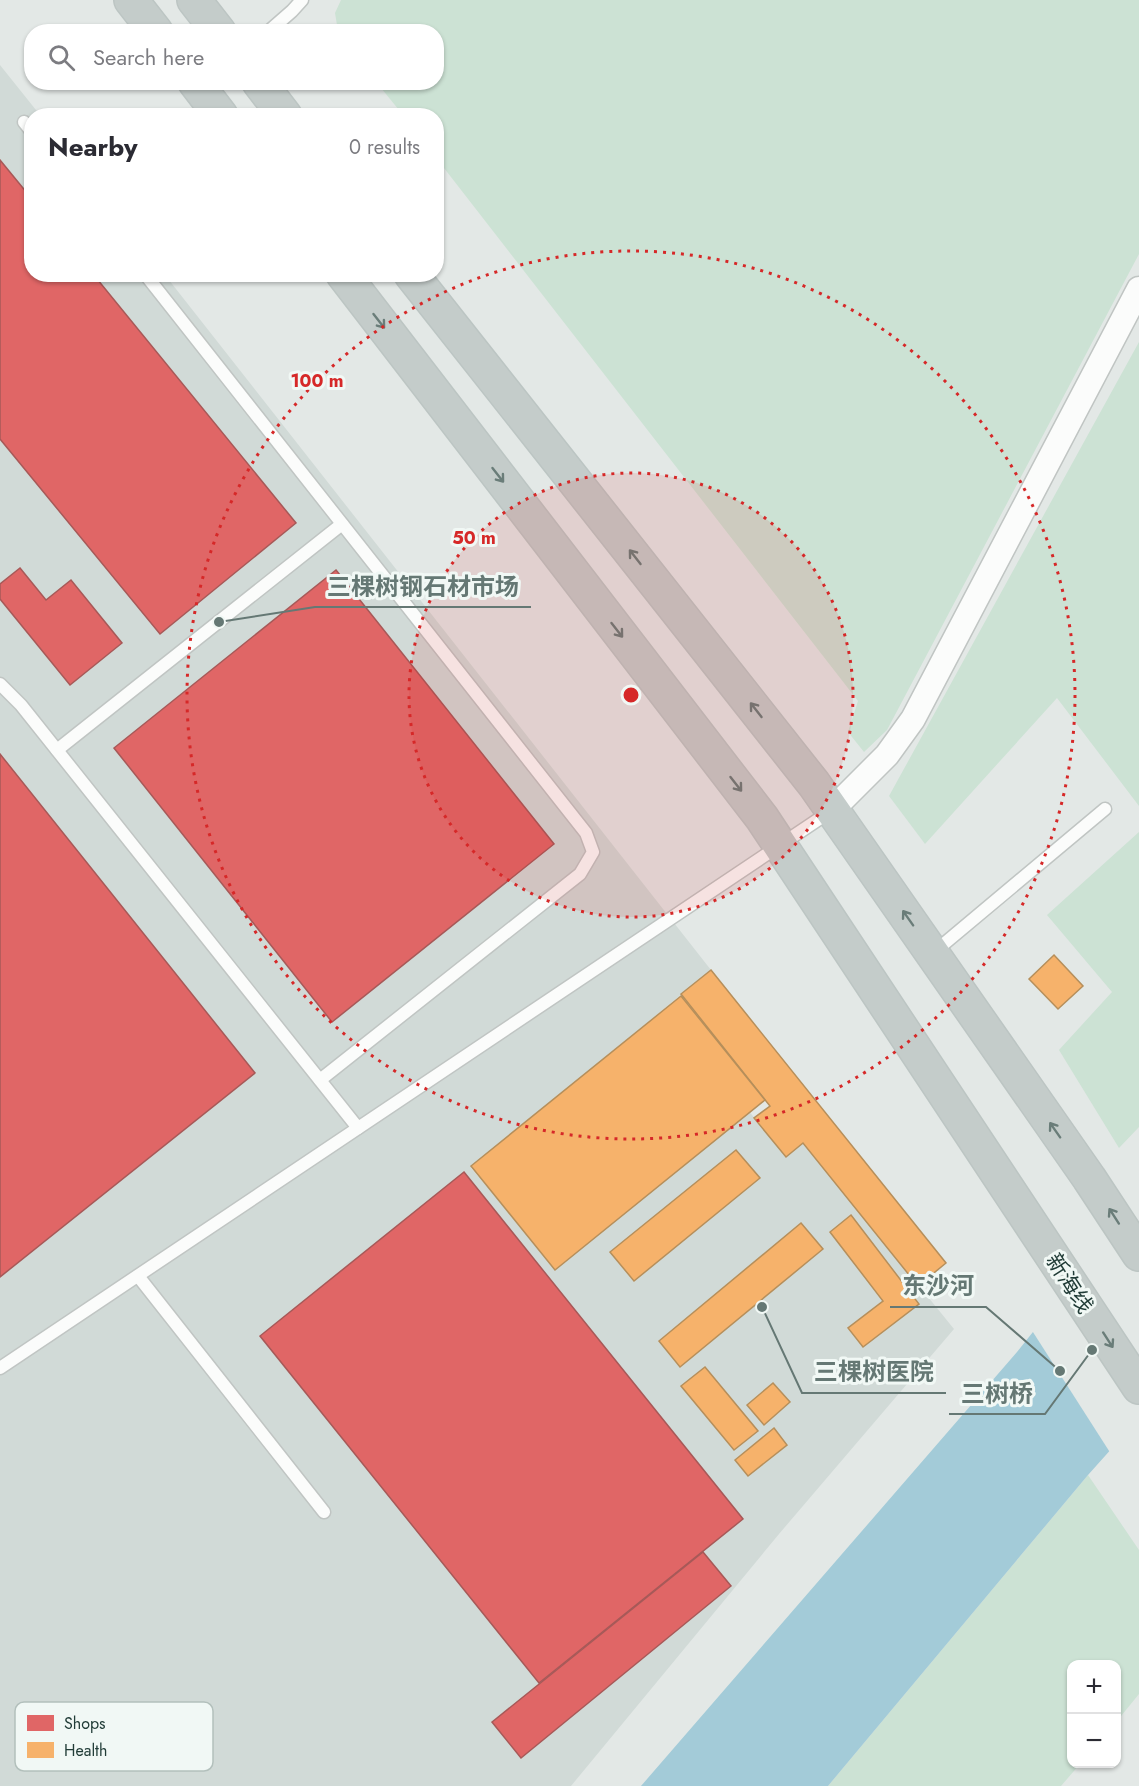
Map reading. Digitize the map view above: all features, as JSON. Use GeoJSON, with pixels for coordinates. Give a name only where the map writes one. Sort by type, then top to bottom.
{"type":"FeatureCollection","features":[{"type":"Feature","properties":{"kind":"highway"},"geometry":{"type":"LineString","coordinates":[[131,0],[150,24]]}},
{"type":"Feature","properties":{"kind":"highway"},"geometry":{"type":"LineString","coordinates":[[194,0],[213,24]]}},
{"type":"Feature","properties":{"kind":"highway"},"geometry":{"type":"LineString","coordinates":[[204,90],[215,108]]}},
{"type":"Feature","properties":{"kind":"highway"},"geometry":{"type":"LineString","coordinates":[[265,90],[279,108]]}},
{"type":"Feature","properties":{"kind":"highway","name":"新海线"},"geometry":{"type":"LineString","coordinates":[[349,282],[762,818],[1139,1387]]}},
{"type":"Feature","properties":{"kind":"highway"},"geometry":{"type":"LineString","coordinates":[[417,282],[806,774],[1089,1178],[1139,1254]]}},
{"type":"Feature","properties":{"kind":"street"},"geometry":{"type":"LineString","coordinates":[[832,810],[887,755],[913,720],[1139,289]]}},
{"type":"Feature","properties":{"kind":"lane"},"geometry":{"type":"LineString","coordinates":[[277,24],[302,0]]}},
{"type":"Feature","properties":{"kind":"lane"},"geometry":{"type":"LineString","coordinates":[[151,282],[586,833],[593,852],[580,873],[320,1080]]}},
{"type":"Feature","properties":{"kind":"lane"},"geometry":{"type":"LineString","coordinates":[[57,750],[342,524]]}},
{"type":"Feature","properties":{"kind":"lane"},"geometry":{"type":"LineString","coordinates":[[0,684],[21,705],[358,1128]]}},
{"type":"Feature","properties":{"kind":"lane"},"geometry":{"type":"LineString","coordinates":[[932,953],[1105,809]]}},
{"type":"Feature","properties":{"kind":"lane"},"geometry":{"type":"LineString","coordinates":[[0,1368],[832,810]]}},
{"type":"Feature","properties":{"kind":"lane"},"geometry":{"type":"LineString","coordinates":[[138,1276],[324,1512]]}},
{"type":"Feature","properties":{"kind":"shaded area"},"geometry":{"type":"Polygon","coordinates":[[[0,65],[34,108],[24,108],[24,282],[170,282],[711,970],[471,1168],[556,1269],[748,1110],[786,1157],[803,1143],[954,1329],[779,1534],[571,1786],[0,1786],[0,65]]]}},
{"type":"Feature","properties":{"kind":"green space"},"geometry":{"type":"Polygon","coordinates":[[[341,0],[1139,0],[1139,254],[887,730],[864,752],[848,732],[858,701],[444,168],[444,108],[397,108],[383,90],[444,90],[444,24],[337,24],[335,13],[341,0]]]}},
{"type":"Feature","properties":{"kind":"green space"},"geometry":{"type":"Polygon","coordinates":[[[1139,342],[1139,806],[1057,698],[925,844],[889,796],[1139,342]]]}},
{"type":"Feature","properties":{"kind":"green space"},"geometry":{"type":"Polygon","coordinates":[[[1139,832],[1139,1127],[1119,1148],[1059,1050],[1112,992],[1047,915],[1139,832]]]}},
{"type":"Feature","properties":{"kind":"green space"},"geometry":{"type":"Polygon","coordinates":[[[1088,1475],[1139,1550],[1139,1694],[1121,1716],[1121,1660],[1067,1660],[1067,1768],[1077,1768],[1061,1786],[828,1786],[1088,1475]]]}},
{"type":"Feature","properties":{"kind":"water"},"geometry":{"type":"Polygon","coordinates":[[[1139,1199],[1139,1418],[1088,1475],[828,1786],[641,1786],[1017,1352],[1139,1199]]]}},
{"type":"Feature","properties":{"kind":"pier"},"geometry":{"type":"Polygon","coordinates":[[[1139,1196],[1139,1423],[1111,1454],[1031,1329],[1139,1196]]]}},
{"type":"Feature","properties":{"kind":"building: Shops"},"geometry":{"type":"Polygon","coordinates":[[[0,160],[24,189],[24,282],[100,282],[296,523],[160,634],[0,439],[0,160]]]}},
{"type":"Feature","properties":{"kind":"building: Shops"},"geometry":{"type":"Polygon","coordinates":[[[20,568],[46,600],[71,580],[122,643],[70,685],[0,599],[0,584],[20,568]]]}},
{"type":"Feature","properties":{"kind":"building: Shops"},"geometry":{"type":"Polygon","coordinates":[[[336,570],[554,844],[332,1022],[114,748],[336,570]]]}},
{"type":"Feature","properties":{"kind":"building: Shops"},"geometry":{"type":"Polygon","coordinates":[[[0,754],[255,1073],[0,1277],[0,754]]]}},
{"type":"Feature","properties":{"kind":"building: Shops"},"geometry":{"type":"Polygon","coordinates":[[[464,1172],[743,1519],[539,1683],[260,1336],[464,1172]]]}},
{"type":"Feature","properties":{"kind":"building: Shops"},"geometry":{"type":"Polygon","coordinates":[[[703,1552],[731,1586],[521,1758],[492,1722],[703,1552]]]}},
{"type":"Feature","properties":{"kind":"building: Health"},"geometry":{"type":"Polygon","coordinates":[[[1054,955],[1083,986],[1058,1009],[1029,979],[1054,955]]]}},
{"type":"Feature","properties":{"kind":"building: Health"},"geometry":{"type":"Polygon","coordinates":[[[711,970],[946,1263],[918,1286],[803,1143],[786,1157],[754,1118],[770,1106],[681,994],[711,970]]]}},
{"type":"Feature","properties":{"kind":"building: Health"},"geometry":{"type":"Polygon","coordinates":[[[681,996],[765,1100],[555,1270],[471,1166],[681,996]]]}},
{"type":"Feature","properties":{"kind":"building: Health"},"geometry":{"type":"Polygon","coordinates":[[[736,1150],[760,1178],[634,1281],[610,1252],[736,1150]]]}},
{"type":"Feature","properties":{"kind":"building: Health"},"geometry":{"type":"Polygon","coordinates":[[[851,1215],[919,1304],[863,1347],[848,1328],[883,1301],[830,1232],[851,1215]]]}},
{"type":"Feature","properties":{"kind":"building: Health"},"geometry":{"type":"Polygon","coordinates":[[[801,1223],[823,1249],[680,1367],[659,1341],[801,1223]]]}},
{"type":"Feature","properties":{"kind":"building: Health"},"geometry":{"type":"Polygon","coordinates":[[[705,1367],[758,1431],[734,1450],[681,1386],[705,1367]]]}},
{"type":"Feature","properties":{"kind":"building: Health"},"geometry":{"type":"Polygon","coordinates":[[[773,1383],[790,1402],[764,1425],[747,1405],[773,1383]]]}},
{"type":"Feature","properties":{"kind":"building: Health"},"geometry":{"type":"Polygon","coordinates":[[[774,1428],[787,1445],[748,1476],[735,1460],[774,1428]]]}},
{"type":"Feature","properties":{"kind":"place","name":"三棵树钢石材市场"},"geometry":{"type":"Point","coordinates":[219,622]}},
{"type":"Feature","properties":{"kind":"place","name":"三棵树医院"},"geometry":{"type":"Point","coordinates":[762,1307]}},
{"type":"Feature","properties":{"kind":"place","name":"三树桥"},"geometry":{"type":"Point","coordinates":[1092,1350]}},
{"type":"Feature","properties":{"kind":"place","name":"东沙河"},"geometry":{"type":"Point","coordinates":[1060,1371]}}]}
